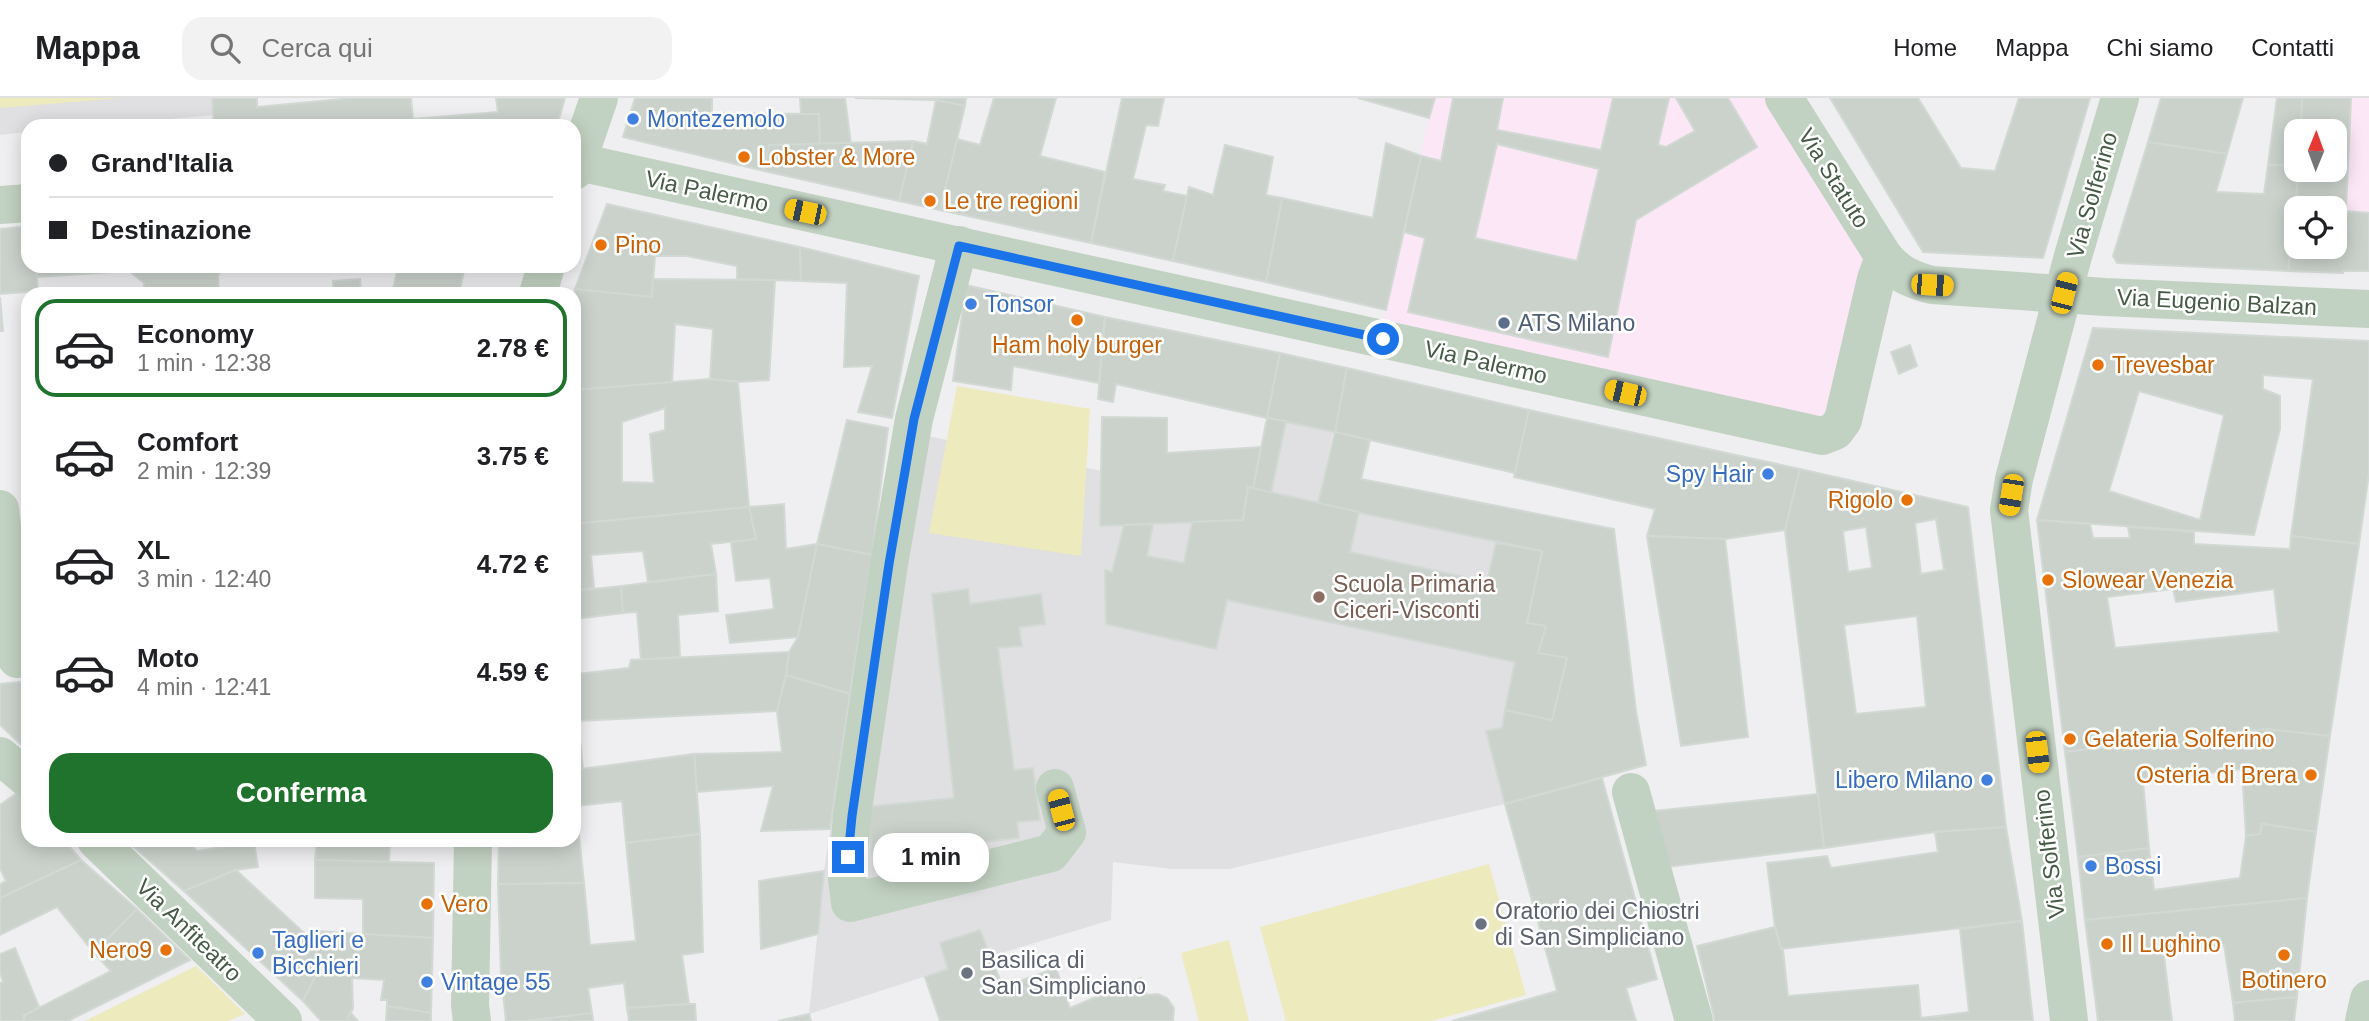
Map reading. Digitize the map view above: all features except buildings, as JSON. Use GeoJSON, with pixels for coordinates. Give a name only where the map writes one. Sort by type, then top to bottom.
{"type":"FeatureCollection","features":[{"type":"Feature","properties":{"kind":"street"},"geometry":{"type":"LineString","coordinates":[[581,148],[599,98]]}},
{"type":"Feature","properties":{"kind":"street","name":"Via Statuto"},"geometry":{"type":"LineString","coordinates":[[1784,98],[1884,257],[1907,278],[1932,285],[2064,293]]}},
{"type":"Feature","properties":{"kind":"street","name":"Via Solferino"},"geometry":{"type":"LineString","coordinates":[[2069,1021],[2009,510],[2014,479],[2073,256],[2120,98]]}},
{"type":"Feature","properties":{"kind":"street","name":"Via Palermo"},"geometry":{"type":"LineString","coordinates":[[581,165],[1822,436],[1835,431],[1843,420],[1876,279],[1884,257]]}},
{"type":"Feature","properties":{"kind":"street"},"geometry":{"type":"LineString","coordinates":[[0,205],[21,204]]}},
{"type":"Feature","properties":{"kind":"street"},"geometry":{"type":"LineString","coordinates":[[959,246],[914,419],[889,564],[852,816],[846,878],[850,904],[1051,853],[1067,832],[1055,788]]}},
{"type":"Feature","properties":{"kind":"street","name":"Via Eugenio Balzan"},"geometry":{"type":"LineString","coordinates":[[2064,293],[2369,309]]}},
{"type":"Feature","properties":{"kind":"street"},"geometry":{"type":"LineString","coordinates":[[0,509],[3,559],[17,659]]}},
{"type":"Feature","properties":{"kind":"street"},"geometry":{"type":"LineString","coordinates":[[0,756],[21,773]]}},
{"type":"Feature","properties":{"kind":"street"},"geometry":{"type":"LineString","coordinates":[[1631,792],[1695,1021]]}},
{"type":"Feature","properties":{"kind":"street","name":"Via Anfiteatro"},"geometry":{"type":"LineString","coordinates":[[103,847],[277,1020]]}},
{"type":"Feature","properties":{"kind":"street"},"geometry":{"type":"LineString","coordinates":[[472,1021],[473,847]]}},
{"type":"Feature","properties":{"kind":"street"},"geometry":{"type":"LineString","coordinates":[[2364,1021],[2369,999]]}},
{"type":"Feature","properties":{"kind":"shaded area"},"geometry":{"type":"Polygon","coordinates":[[[0,98],[212,98],[214,115],[170,119],[21,119],[21,133],[0,135],[0,98]]]}},
{"type":"Feature","properties":{"kind":"shaded area"},"geometry":{"type":"Polygon","coordinates":[[[0,98],[121,98],[0,108],[0,98]]]}},
{"type":"Feature","properties":{"kind":"shaded area"},"geometry":{"type":"Polygon","coordinates":[[[1435,98],[1782,98],[1879,262],[1835,436],[1380,336],[1435,98]]]}},
{"type":"Feature","properties":{"kind":"shaded area"},"geometry":{"type":"Polygon","coordinates":[[[2351,98],[2369,98],[2369,213],[2347,211],[2351,98]]]}},
{"type":"Feature","properties":{"kind":"shaded area"},"geometry":{"type":"Polygon","coordinates":[[[1280,353],[1347,368],[1318,503],[1542,551],[1552,720],[1636,711],[1646,765],[1505,804],[1229,869],[1172,869],[1113,862],[1111,920],[991,956],[980,930],[940,943],[948,969],[809,1014],[824,871],[872,555],[912,433],[1102,471],[1100,526],[1242,520],[1253,488],[1280,353]]]}},
{"type":"Feature","properties":{"kind":"shaded area"},"geometry":{"type":"Polygon","coordinates":[[[957,386],[1090,409],[1081,556],[929,533],[957,386]]]}},
{"type":"Feature","properties":{"kind":"shaded area"},"geometry":{"type":"Polygon","coordinates":[[[1489,864],[1526,995],[1431,1021],[1286,1021],[1260,927],[1489,864]]]}},
{"type":"Feature","properties":{"kind":"shaded area"},"geometry":{"type":"Polygon","coordinates":[[[1229,940],[1249,1021],[1199,1021],[1181,953],[1229,940]]]}},
{"type":"Feature","properties":{"kind":"shaded area"},"geometry":{"type":"Polygon","coordinates":[[[196,966],[245,1014],[228,1021],[85,1021],[196,966]]]}},
{"type":"Feature","properties":{"kind":"place","name":"Montezemolo"},"geometry":{"type":"Point","coordinates":[633,119]}},
{"type":"Feature","properties":{"kind":"place","name":"Lobster & More"},"geometry":{"type":"Point","coordinates":[744,157]}},
{"type":"Feature","properties":{"kind":"place","name":"Le tre regioni"},"geometry":{"type":"Point","coordinates":[930,201]}},
{"type":"Feature","properties":{"kind":"place","name":"Pino"},"geometry":{"type":"Point","coordinates":[601,245]}},
{"type":"Feature","properties":{"kind":"place","name":"Tonsor"},"geometry":{"type":"Point","coordinates":[971,304]}},
{"type":"Feature","properties":{"kind":"place","name":"Ham holy burger"},"geometry":{"type":"Point","coordinates":[1077,320]}},
{"type":"Feature","properties":{"kind":"place","name":"ATS Milano"},"geometry":{"type":"Point","coordinates":[1504,323]}},
{"type":"Feature","properties":{"kind":"place","name":"Trevesbar"},"geometry":{"type":"Point","coordinates":[2098,365]}},
{"type":"Feature","properties":{"kind":"place","name":"Spy Hair"},"geometry":{"type":"Point","coordinates":[1768,474]}},
{"type":"Feature","properties":{"kind":"place","name":"Rigolo"},"geometry":{"type":"Point","coordinates":[1907,500]}},
{"type":"Feature","properties":{"kind":"place","name":"Slowear Venezia"},"geometry":{"type":"Point","coordinates":[2048,580]}},
{"type":"Feature","properties":{"kind":"place","name":"Scuola Primaria Ciceri-Visconti"},"geometry":{"type":"Point","coordinates":[1319,597]}},
{"type":"Feature","properties":{"kind":"place","name":"Gelateria Solferino"},"geometry":{"type":"Point","coordinates":[2070,739]}},
{"type":"Feature","properties":{"kind":"place","name":"Osteria di Brera"},"geometry":{"type":"Point","coordinates":[2311,775]}},
{"type":"Feature","properties":{"kind":"place","name":"Libero Milano"},"geometry":{"type":"Point","coordinates":[1987,780]}},
{"type":"Feature","properties":{"kind":"place","name":"Bossi"},"geometry":{"type":"Point","coordinates":[2091,866]}},
{"type":"Feature","properties":{"kind":"place","name":"Vero"},"geometry":{"type":"Point","coordinates":[427,904]}},
{"type":"Feature","properties":{"kind":"place","name":"Oratorio dei Chiostri di San Simpliciano"},"geometry":{"type":"Point","coordinates":[1481,924]}},
{"type":"Feature","properties":{"kind":"place","name":"Il Lughino"},"geometry":{"type":"Point","coordinates":[2107,944]}},
{"type":"Feature","properties":{"kind":"place","name":"Nero9"},"geometry":{"type":"Point","coordinates":[166,950]}},
{"type":"Feature","properties":{"kind":"place","name":"Taglieri e Bicchieri"},"geometry":{"type":"Point","coordinates":[258,953]}},
{"type":"Feature","properties":{"kind":"place","name":"Botinero"},"geometry":{"type":"Point","coordinates":[2284,955]}},
{"type":"Feature","properties":{"kind":"place","name":"Basilica di San Simpliciano"},"geometry":{"type":"Point","coordinates":[967,973]}},
{"type":"Feature","properties":{"kind":"place","name":"Vintage 55"},"geometry":{"type":"Point","coordinates":[427,982]}},
{"type":"Feature","properties":{"kind":"route"},"geometry":{"type":"LineString","coordinates":[[848,857],[889,564],[914,419],[959,246],[1383,339]]}}]}
